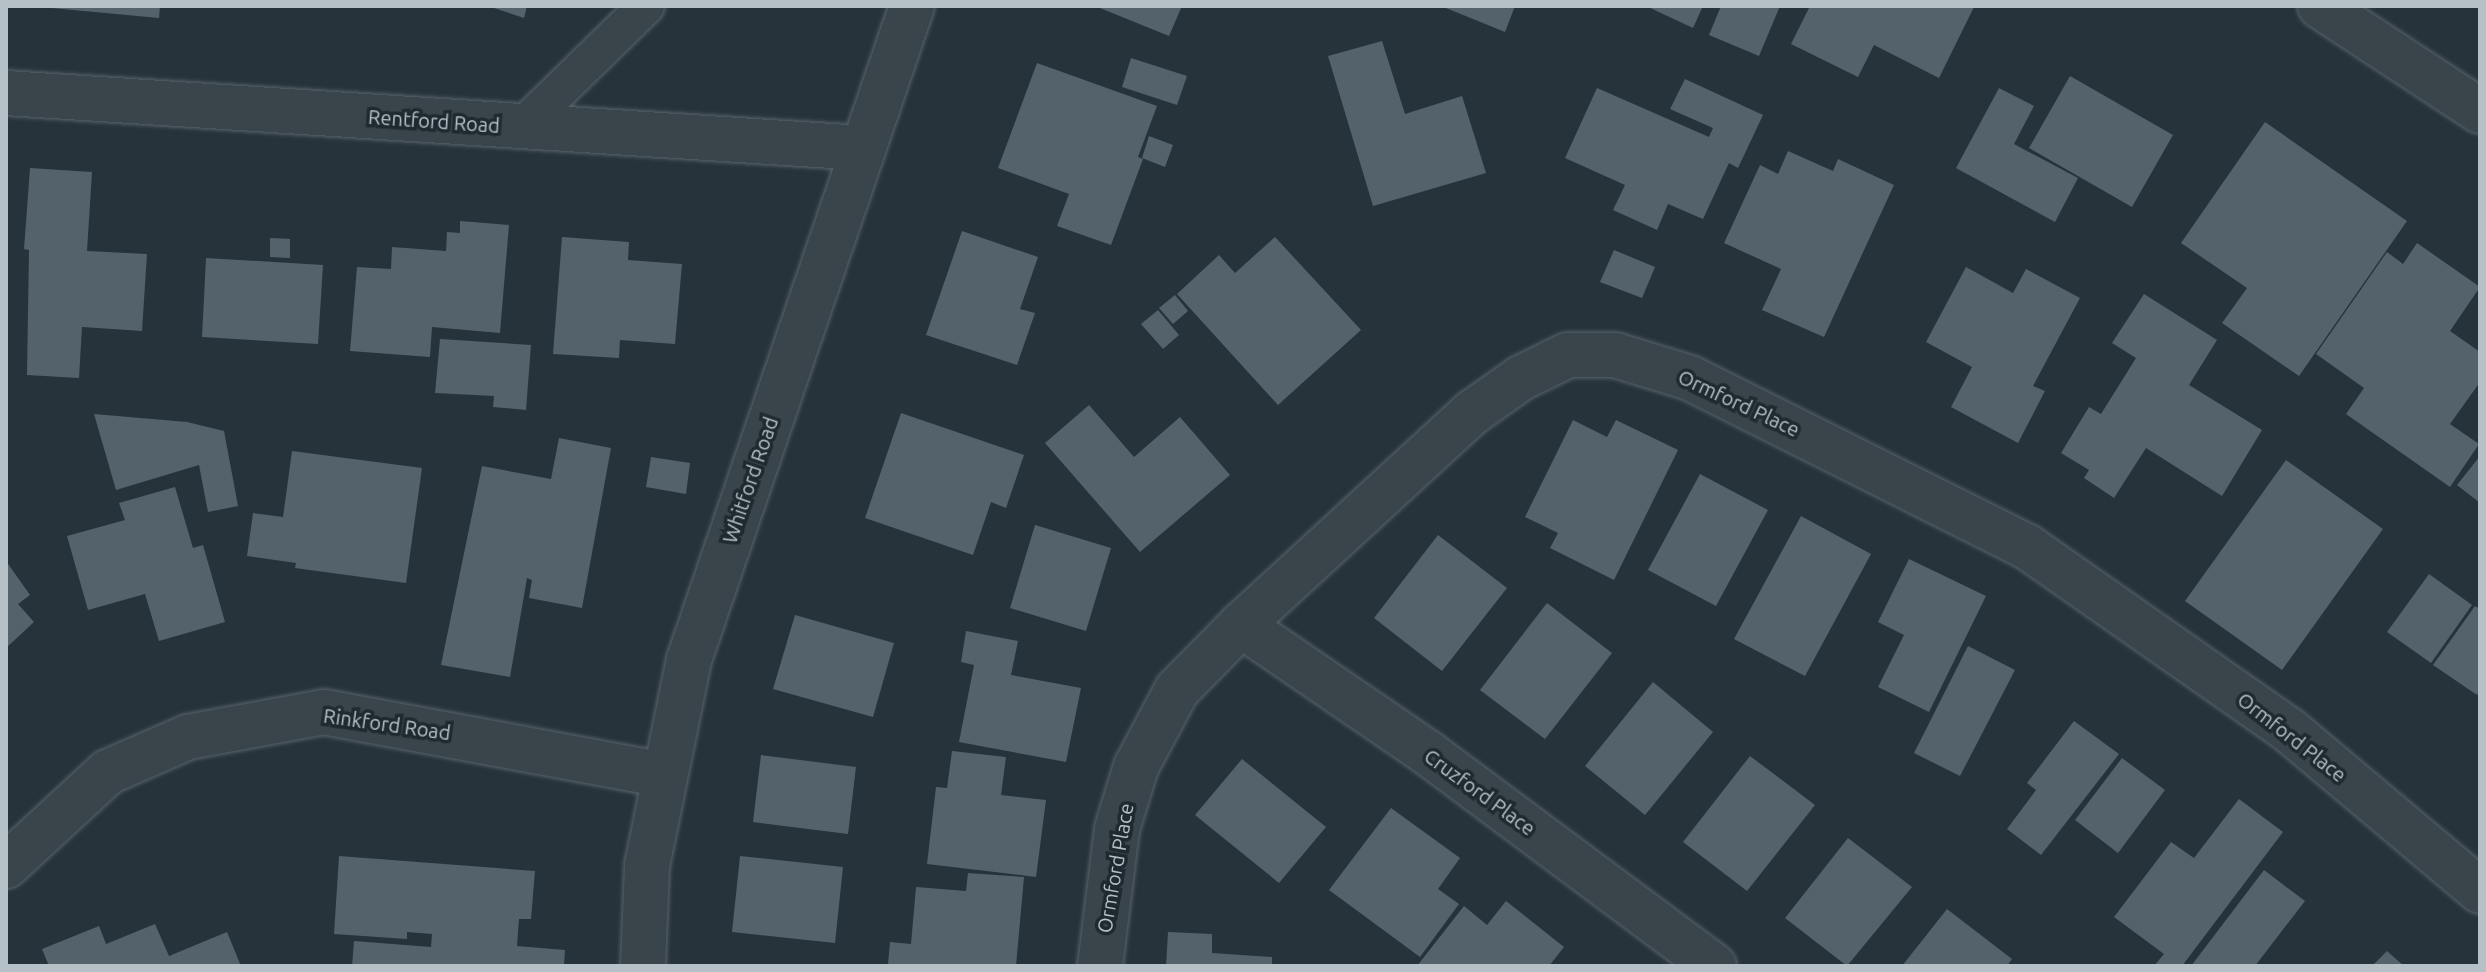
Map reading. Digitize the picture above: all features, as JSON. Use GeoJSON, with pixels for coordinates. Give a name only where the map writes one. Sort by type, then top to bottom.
{"type":"FeatureCollection","features":[{"type":"Feature","properties":{"kind":"street","name":"Whitford Road"},"geometry":{"type":"LineString","coordinates":[[643,966],[647,866],[689,660],[912,6]]}},
{"type":"Feature","properties":{"kind":"street"},"geometry":{"type":"LineString","coordinates":[[2320,6],[2480,111]]}},
{"type":"Feature","properties":{"kind":"street","name":"Rentford Road"},"geometry":{"type":"LineString","coordinates":[[6,93],[863,148]]}},
{"type":"Feature","properties":{"kind":"street","name":"Ormford Place"},"geometry":{"type":"LineString","coordinates":[[1100,966],[1117,829],[1136,767],[1177,690],[1241,625],[1473,412],[1521,378],[1568,355],[1615,355],[1690,378],[2026,546],[2289,730],[2480,891]]}},
{"type":"Feature","properties":{"kind":"street","name":"Cruzford Place"},"geometry":{"type":"LineString","coordinates":[[1241,625],[1428,753],[1714,966]]}},
{"type":"Feature","properties":{"kind":"street","name":"Rinkford Road"},"geometry":{"type":"LineString","coordinates":[[6,866],[108,772],[188,737],[324,712],[665,775]]}},
{"type":"Feature","properties":{"kind":"lane"},"geometry":{"type":"LineString","coordinates":[[523,126],[646,6]]}},
{"type":"Feature","properties":{"kind":"building"},"geometry":{"type":"Polygon","coordinates":[[[30,6],[160,6],[159,18],[30,6]]]}},
{"type":"Feature","properties":{"kind":"building"},"geometry":{"type":"Polygon","coordinates":[[[488,6],[527,6],[524,18],[488,6]]]}},
{"type":"Feature","properties":{"kind":"building"},"geometry":{"type":"Polygon","coordinates":[[[1095,6],[1182,6],[1169,36],[1095,6]]]}},
{"type":"Feature","properties":{"kind":"building"},"geometry":{"type":"Polygon","coordinates":[[[1441,6],[1515,6],[1505,32],[1441,6]]]}},
{"type":"Feature","properties":{"kind":"building"},"geometry":{"type":"Polygon","coordinates":[[[1646,6],[1703,6],[1693,28],[1646,6]]]}},
{"type":"Feature","properties":{"kind":"building"},"geometry":{"type":"Polygon","coordinates":[[[1721,6],[1780,6],[1759,56],[1709,35],[1721,6]]]}},
{"type":"Feature","properties":{"kind":"building"},"geometry":{"type":"Polygon","coordinates":[[[1810,6],[1974,7],[1939,78],[1874,45],[1858,77],[1791,44],[1810,6]]]}},
{"type":"Feature","properties":{"kind":"building"},"geometry":{"type":"Polygon","coordinates":[[[1382,41],[1405,114],[1462,96],[1486,173],[1373,206],[1328,56],[1382,41]]]}},
{"type":"Feature","properties":{"kind":"building"},"geometry":{"type":"Polygon","coordinates":[[[1131,58],[1187,76],[1177,105],[1122,87],[1131,58]]]}},
{"type":"Feature","properties":{"kind":"building"},"geometry":{"type":"Polygon","coordinates":[[[1037,63],[1157,106],[1138,157],[1143,159],[1111,245],[1057,226],[1069,194],[998,168],[1037,63]]]}},
{"type":"Feature","properties":{"kind":"building"},"geometry":{"type":"Polygon","coordinates":[[[2070,76],[2173,135],[2132,207],[2029,148],[2070,76]]]}},
{"type":"Feature","properties":{"kind":"building"},"geometry":{"type":"Polygon","coordinates":[[[1685,79],[1763,115],[1738,168],[1729,163],[1703,219],[1668,204],[1657,230],[1613,210],[1625,185],[1565,158],[1597,88],[1709,137],[1713,128],[1670,109],[1685,79]]]}},
{"type":"Feature","properties":{"kind":"building"},"geometry":{"type":"Polygon","coordinates":[[[1999,88],[2034,106],[2014,144],[2078,178],[2055,222],[1956,168],[1999,88]]]}},
{"type":"Feature","properties":{"kind":"building"},"geometry":{"type":"Polygon","coordinates":[[[2265,122],[2407,221],[2299,376],[2222,323],[2247,288],[2181,243],[2265,122]]]}},
{"type":"Feature","properties":{"kind":"building"},"geometry":{"type":"Polygon","coordinates":[[[1149,136],[1173,145],[1165,167],[1142,158],[1149,136]]]}},
{"type":"Feature","properties":{"kind":"building"},"geometry":{"type":"Polygon","coordinates":[[[1788,151],[1833,171],[1838,159],[1894,185],[1824,337],[1762,310],[1781,269],[1724,243],[1760,165],[1778,174],[1788,151]]]}},
{"type":"Feature","properties":{"kind":"building"},"geometry":{"type":"Polygon","coordinates":[[[30,168],[92,172],[87,251],[147,254],[142,331],[82,327],[79,378],[27,375],[29,250],[24,249],[30,168]]]}},
{"type":"Feature","properties":{"kind":"building"},"geometry":{"type":"Polygon","coordinates":[[[460,221],[509,225],[500,333],[432,327],[430,357],[350,351],[357,267],[391,269],[392,247],[446,251],[447,232],[460,233],[460,221]]]}},
{"type":"Feature","properties":{"kind":"building"},"geometry":{"type":"Polygon","coordinates":[[[962,231],[1038,257],[1020,309],[1035,313],[1017,365],[926,335],[962,231]]]}},
{"type":"Feature","properties":{"kind":"building"},"geometry":{"type":"Polygon","coordinates":[[[562,237],[629,242],[628,260],[682,264],[675,344],[620,340],[619,358],[553,354],[562,237]]]}},
{"type":"Feature","properties":{"kind":"building"},"geometry":{"type":"Polygon","coordinates":[[[1275,237],[1361,330],[1278,405],[1177,294],[1219,255],[1235,273],[1275,237]]]}},
{"type":"Feature","properties":{"kind":"building"},"geometry":{"type":"Polygon","coordinates":[[[270,238],[290,239],[290,258],[270,257],[270,238]]]}},
{"type":"Feature","properties":{"kind":"building"},"geometry":{"type":"Polygon","coordinates":[[[2417,243],[2480,287],[2450,331],[2480,352],[2480,382],[2450,424],[2479,444],[2450,487],[2346,414],[2364,388],[2316,354],[2387,252],[2403,264],[2417,243]]]}},
{"type":"Feature","properties":{"kind":"building"},"geometry":{"type":"Polygon","coordinates":[[[1614,250],[1655,267],[1642,298],[1600,282],[1614,250]]]}},
{"type":"Feature","properties":{"kind":"building"},"geometry":{"type":"Polygon","coordinates":[[[206,258],[323,265],[318,344],[202,337],[206,258]]]}},
{"type":"Feature","properties":{"kind":"building"},"geometry":{"type":"Polygon","coordinates":[[[1966,267],[2013,293],[2026,269],[2080,298],[2033,386],[2045,391],[2018,443],[1951,407],[1972,367],[1926,342],[1966,267]]]}},
{"type":"Feature","properties":{"kind":"building"},"geometry":{"type":"Polygon","coordinates":[[[2144,294],[2217,340],[2189,385],[2262,430],[2222,496],[2146,448],[2114,498],[2084,478],[2089,470],[2061,453],[2089,407],[2101,414],[2136,358],[2112,343],[2144,294]]]}},
{"type":"Feature","properties":{"kind":"building"},"geometry":{"type":"Polygon","coordinates":[[[1175,295],[1188,311],[1173,324],[1159,308],[1175,295]]]}},
{"type":"Feature","properties":{"kind":"building"},"geometry":{"type":"Polygon","coordinates":[[[1158,310],[1179,335],[1163,349],[1141,324],[1158,310]]]}},
{"type":"Feature","properties":{"kind":"building"},"geometry":{"type":"Polygon","coordinates":[[[440,339],[531,345],[526,410],[493,407],[494,396],[435,393],[440,339]]]}},
{"type":"Feature","properties":{"kind":"building"},"geometry":{"type":"Polygon","coordinates":[[[1089,405],[1134,457],[1180,417],[1230,475],[1140,552],[1045,443],[1089,405]]]}},
{"type":"Feature","properties":{"kind":"building"},"geometry":{"type":"Polygon","coordinates":[[[901,413],[1024,455],[1006,508],[991,502],[973,555],[865,518],[901,413]]]}},
{"type":"Feature","properties":{"kind":"building"},"geometry":{"type":"Polygon","coordinates":[[[94,414],[187,422],[224,431],[238,506],[208,512],[199,465],[116,490],[94,414]]]}},
{"type":"Feature","properties":{"kind":"building"},"geometry":{"type":"Polygon","coordinates":[[[1573,420],[1607,437],[1616,420],[1678,450],[1614,580],[1550,548],[1558,533],[1525,517],[1573,420]]]}},
{"type":"Feature","properties":{"kind":"building"},"geometry":{"type":"Polygon","coordinates":[[[559,438],[611,448],[582,608],[529,598],[532,580],[527,578],[510,677],[441,665],[482,466],[551,479],[559,438]]]}},
{"type":"Feature","properties":{"kind":"building"},"geometry":{"type":"Polygon","coordinates":[[[292,451],[422,468],[406,583],[295,568],[296,563],[247,556],[253,513],[283,517],[292,451]]]}},
{"type":"Feature","properties":{"kind":"building"},"geometry":{"type":"Polygon","coordinates":[[[2480,456],[2480,503],[2457,485],[2480,456]]]}},
{"type":"Feature","properties":{"kind":"building"},"geometry":{"type":"Polygon","coordinates":[[[651,457],[690,463],[686,494],[646,487],[651,457]]]}},
{"type":"Feature","properties":{"kind":"building"},"geometry":{"type":"Polygon","coordinates":[[[2286,460],[2383,529],[2282,670],[2185,601],[2286,460]]]}},
{"type":"Feature","properties":{"kind":"building"},"geometry":{"type":"Polygon","coordinates":[[[1700,474],[1768,510],[1716,606],[1648,570],[1700,474]]]}},
{"type":"Feature","properties":{"kind":"building"},"geometry":{"type":"Polygon","coordinates":[[[175,487],[193,548],[203,545],[225,622],[159,641],[145,594],[88,610],[67,536],[125,520],[119,503],[175,487]]]}},
{"type":"Feature","properties":{"kind":"building"},"geometry":{"type":"Polygon","coordinates":[[[1801,516],[1871,554],[1805,676],[1734,639],[1801,516]]]}},
{"type":"Feature","properties":{"kind":"building"},"geometry":{"type":"Polygon","coordinates":[[[1035,525],[1111,548],[1086,631],[1010,608],[1035,525]]]}},
{"type":"Feature","properties":{"kind":"building"},"geometry":{"type":"Polygon","coordinates":[[[1438,535],[1507,588],[1442,671],[1374,618],[1438,535]]]}},
{"type":"Feature","properties":{"kind":"building"},"geometry":{"type":"Polygon","coordinates":[[[1909,559],[1986,596],[1929,712],[1878,687],[1904,635],[1878,622],[1909,559]]]}},
{"type":"Feature","properties":{"kind":"building"},"geometry":{"type":"Polygon","coordinates":[[[6,561],[30,595],[18,604],[34,622],[6,648],[6,561]]]}},
{"type":"Feature","properties":{"kind":"building"},"geometry":{"type":"Polygon","coordinates":[[[2429,574],[2472,605],[2431,663],[2387,632],[2429,574]]]}},
{"type":"Feature","properties":{"kind":"building"},"geometry":{"type":"Polygon","coordinates":[[[1547,603],[1612,653],[1545,739],[1480,690],[1547,603]]]}},
{"type":"Feature","properties":{"kind":"building"},"geometry":{"type":"Polygon","coordinates":[[[2475,606],[2480,609],[2480,690],[2477,695],[2433,665],[2475,606]]]}},
{"type":"Feature","properties":{"kind":"building"},"geometry":{"type":"Polygon","coordinates":[[[795,615],[894,643],[873,717],[773,689],[795,615]]]}},
{"type":"Feature","properties":{"kind":"building"},"geometry":{"type":"Polygon","coordinates":[[[966,631],[1018,641],[1011,675],[1081,688],[1066,762],[959,742],[974,665],[961,662],[966,631]]]}},
{"type":"Feature","properties":{"kind":"building"},"geometry":{"type":"Polygon","coordinates":[[[1968,646],[2015,670],[1960,776],[1914,753],[1968,646]]]}},
{"type":"Feature","properties":{"kind":"building"},"geometry":{"type":"Polygon","coordinates":[[[1653,682],[1713,732],[1645,815],[1585,766],[1653,682]]]}},
{"type":"Feature","properties":{"kind":"building"},"geometry":{"type":"Polygon","coordinates":[[[2074,721],[2119,754],[2041,855],[2007,829],[2036,790],[2027,783],[2074,721]]]}},
{"type":"Feature","properties":{"kind":"building"},"geometry":{"type":"Polygon","coordinates":[[[952,751],[1006,757],[1001,795],[1046,800],[1036,877],[927,864],[936,787],[947,788],[952,751]]]}},
{"type":"Feature","properties":{"kind":"building"},"geometry":{"type":"Polygon","coordinates":[[[761,755],[856,767],[848,834],[753,822],[761,755]]]}},
{"type":"Feature","properties":{"kind":"building"},"geometry":{"type":"Polygon","coordinates":[[[1750,756],[1815,805],[1747,891],[1683,842],[1750,756]]]}},
{"type":"Feature","properties":{"kind":"building"},"geometry":{"type":"Polygon","coordinates":[[[2122,758],[2165,790],[2118,853],[2075,820],[2122,758]]]}},
{"type":"Feature","properties":{"kind":"building"},"geometry":{"type":"Polygon","coordinates":[[[1242,759],[1326,827],[1279,883],[1195,815],[1242,759]]]}},
{"type":"Feature","properties":{"kind":"building"},"geometry":{"type":"Polygon","coordinates":[[[2239,799],[2283,832],[2182,966],[2154,966],[2164,954],[2114,917],[2171,842],[2194,858],[2239,799]]]}},
{"type":"Feature","properties":{"kind":"building"},"geometry":{"type":"Polygon","coordinates":[[[1391,808],[1460,858],[1438,889],[1459,904],[1420,957],[1329,890],[1391,808]]]}},
{"type":"Feature","properties":{"kind":"building"},"geometry":{"type":"Polygon","coordinates":[[[1848,838],[1912,887],[1847,966],[1785,918],[1848,838]]]}},
{"type":"Feature","properties":{"kind":"building"},"geometry":{"type":"Polygon","coordinates":[[[339,856],[535,871],[531,919],[519,919],[517,946],[565,950],[564,966],[352,966],[354,941],[431,947],[432,934],[407,932],[407,939],[334,934],[339,856]]]}},
{"type":"Feature","properties":{"kind":"building"},"geometry":{"type":"Polygon","coordinates":[[[740,856],[843,867],[835,943],[732,932],[740,856]]]}},
{"type":"Feature","properties":{"kind":"building"},"geometry":{"type":"Polygon","coordinates":[[[2264,870],[2305,901],[2255,966],[2191,966],[2264,870]]]}},
{"type":"Feature","properties":{"kind":"building"},"geometry":{"type":"Polygon","coordinates":[[[968,873],[1024,877],[1016,966],[888,964],[890,942],[911,944],[916,887],[966,891],[968,873]]]}},
{"type":"Feature","properties":{"kind":"building"},"geometry":{"type":"Polygon","coordinates":[[[1506,901],[1564,947],[1549,966],[1417,966],[1464,906],[1487,925],[1506,901]]]}},
{"type":"Feature","properties":{"kind":"building"},"geometry":{"type":"Polygon","coordinates":[[[1947,909],[2012,959],[2007,966],[1902,966],[1947,909]]]}},
{"type":"Feature","properties":{"kind":"building"},"geometry":{"type":"Polygon","coordinates":[[[155,924],[169,956],[227,932],[241,966],[49,966],[42,949],[99,926],[106,944],[155,924]]]}},
{"type":"Feature","properties":{"kind":"building"},"geometry":{"type":"Polygon","coordinates":[[[1168,932],[1212,934],[1212,953],[1272,957],[1272,966],[1166,966],[1168,932]]]}},
{"type":"Feature","properties":{"kind":"building"},"geometry":{"type":"Polygon","coordinates":[[[2387,951],[2404,966],[2372,966],[2387,951]]]}}]}
